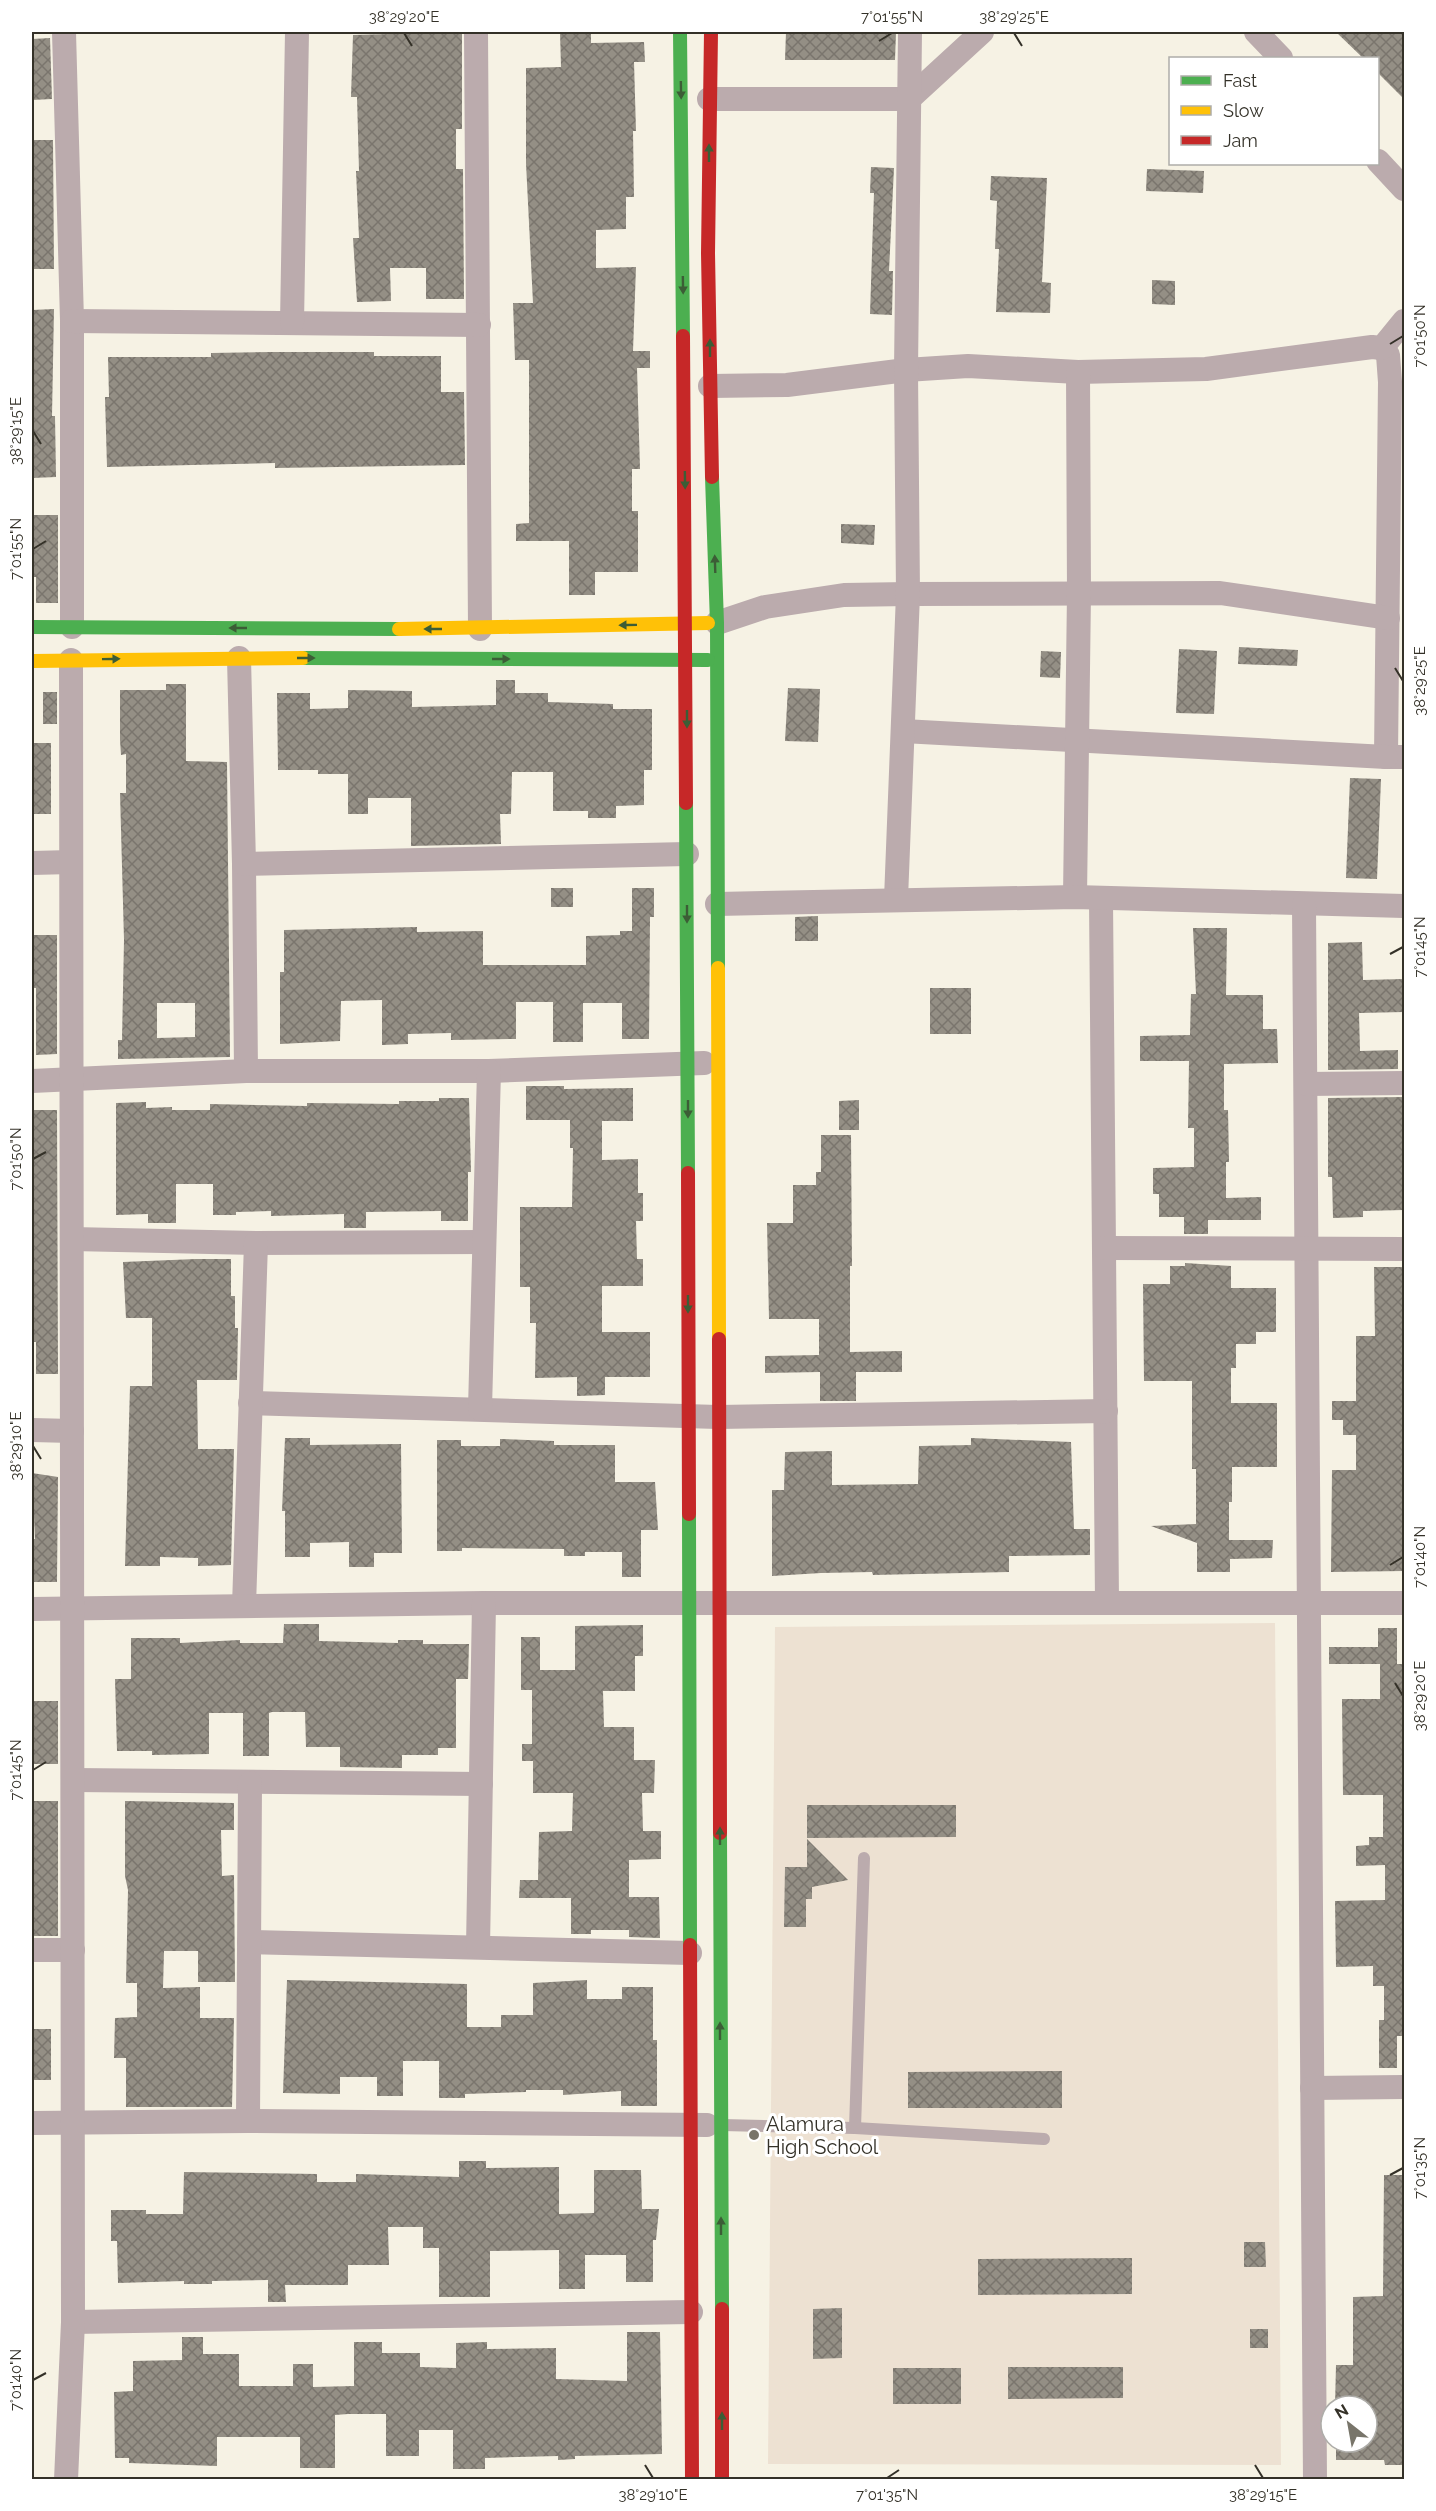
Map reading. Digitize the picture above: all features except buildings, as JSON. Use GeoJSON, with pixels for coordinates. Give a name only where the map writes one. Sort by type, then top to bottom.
{"type":"FeatureCollection","features":[{"type":"Feature","properties":{"kind":"street"},"geometry":{"type":"LineString","coordinates":[[64,32],[72,321],[72,627]]}},
{"type":"Feature","properties":{"kind":"street"},"geometry":{"type":"LineString","coordinates":[[292,323],[297,32]]}},
{"type":"Feature","properties":{"kind":"street"},"geometry":{"type":"LineString","coordinates":[[476,32],[480,629]]}},
{"type":"Feature","properties":{"kind":"street"},"geometry":{"type":"LineString","coordinates":[[680,32],[687,624],[690,1953],[688,2125],[692,2480]]}},
{"type":"Feature","properties":{"kind":"street"},"geometry":{"type":"LineString","coordinates":[[711,32],[709,99],[710,386],[717,623],[722,2480]]}},
{"type":"Feature","properties":{"kind":"street"},"geometry":{"type":"LineString","coordinates":[[896,899],[908,594],[906,370],[910,32]]}},
{"type":"Feature","properties":{"kind":"street"},"geometry":{"type":"LineString","coordinates":[[709,99],[909,99],[982,32]]}},
{"type":"Feature","properties":{"kind":"street"},"geometry":{"type":"LineString","coordinates":[[1256,32],[1280,57]]}},
{"type":"Feature","properties":{"kind":"street"},"geometry":{"type":"LineString","coordinates":[[1379,163],[1404,189]]}},
{"type":"Feature","properties":{"kind":"street"},"geometry":{"type":"LineString","coordinates":[[72,321],[479,325]]}},
{"type":"Feature","properties":{"kind":"street"},"geometry":{"type":"LineString","coordinates":[[903,731],[1395,757],[1388,618],[1392,352],[1404,321]]}},
{"type":"Feature","properties":{"kind":"street"},"geometry":{"type":"LineString","coordinates":[[710,386],[787,386],[906,370],[968,366],[1078,372],[1206,369],[1372,347],[1392,352]]}},
{"type":"Feature","properties":{"kind":"street"},"geometry":{"type":"LineString","coordinates":[[1075,897],[1075,741],[1079,593],[1078,372]]}},
{"type":"Feature","properties":{"kind":"street"},"geometry":{"type":"LineString","coordinates":[[32,627],[480,629],[717,623],[765,606],[844,595],[908,594],[1220,592],[1388,618]]}},
{"type":"Feature","properties":{"kind":"street"},"geometry":{"type":"LineString","coordinates":[[32,661],[239,658],[716,659]]}},
{"type":"Feature","properties":{"kind":"street"},"geometry":{"type":"LineString","coordinates":[[239,658],[246,1071]]}},
{"type":"Feature","properties":{"kind":"street"},"geometry":{"type":"LineString","coordinates":[[66,2480],[73,2322],[71,660]]}},
{"type":"Feature","properties":{"kind":"street"},"geometry":{"type":"LineString","coordinates":[[244,864],[687,854]]}},
{"type":"Feature","properties":{"kind":"street"},"geometry":{"type":"LineString","coordinates":[[32,863],[71,862]]}},
{"type":"Feature","properties":{"kind":"street"},"geometry":{"type":"LineString","coordinates":[[717,904],[1075,897],[1404,906]]}},
{"type":"Feature","properties":{"kind":"street"},"geometry":{"type":"LineString","coordinates":[[1101,899],[1107,1602]]}},
{"type":"Feature","properties":{"kind":"street"},"geometry":{"type":"LineString","coordinates":[[1304,905],[1315,2480]]}},
{"type":"Feature","properties":{"kind":"street"},"geometry":{"type":"LineString","coordinates":[[32,1081],[246,1071],[489,1071],[688,1062],[717,1063]]}},
{"type":"Feature","properties":{"kind":"street"},"geometry":{"type":"LineString","coordinates":[[480,1409],[489,1071]]}},
{"type":"Feature","properties":{"kind":"street"},"geometry":{"type":"LineString","coordinates":[[1306,1084],[1404,1083]]}},
{"type":"Feature","properties":{"kind":"street"},"geometry":{"type":"LineString","coordinates":[[72,1239],[256,1243],[484,1242]]}},
{"type":"Feature","properties":{"kind":"street"},"geometry":{"type":"LineString","coordinates":[[244,1606],[256,1243]]}},
{"type":"Feature","properties":{"kind":"street"},"geometry":{"type":"LineString","coordinates":[[1105,1248],[1404,1249]]}},
{"type":"Feature","properties":{"kind":"street"},"geometry":{"type":"LineString","coordinates":[[250,1403],[718,1417],[1106,1411]]}},
{"type":"Feature","properties":{"kind":"street"},"geometry":{"type":"LineString","coordinates":[[32,1430],[72,1431]]}},
{"type":"Feature","properties":{"kind":"street"},"geometry":{"type":"LineString","coordinates":[[32,1609],[484,1604],[1404,1603]]}},
{"type":"Feature","properties":{"kind":"street"},"geometry":{"type":"LineString","coordinates":[[478,1947],[484,1604]]}},
{"type":"Feature","properties":{"kind":"street"},"geometry":{"type":"LineString","coordinates":[[74,1780],[481,1784]]}},
{"type":"Feature","properties":{"kind":"street"},"geometry":{"type":"LineString","coordinates":[[248,2121],[250,1783]]}},
{"type":"Feature","properties":{"kind":"street"},"geometry":{"type":"LineString","coordinates":[[249,1942],[690,1953]]}},
{"type":"Feature","properties":{"kind":"street"},"geometry":{"type":"LineString","coordinates":[[32,1950],[73,1950]]}},
{"type":"Feature","properties":{"kind":"street"},"geometry":{"type":"LineString","coordinates":[[1312,2088],[1404,2086]]}},
{"type":"Feature","properties":{"kind":"street"},"geometry":{"type":"LineString","coordinates":[[32,2123],[248,2121],[721,2125]]}},
{"type":"Feature","properties":{"kind":"street"},"geometry":{"type":"LineString","coordinates":[[73,2322],[691,2312]]}},
{"type":"Feature","properties":{"kind":"lane"},"geometry":{"type":"LineString","coordinates":[[855,2128],[864,1858]]}},
{"type":"Feature","properties":{"kind":"lane"},"geometry":{"type":"LineString","coordinates":[[721,2125],[855,2128],[1044,2139]]}},
{"type":"Feature","properties":{"kind":"shaded area"},"geometry":{"type":"Polygon","coordinates":[[[1275,1623],[1281,2465],[768,2464],[775,1627],[1275,1623]]]}},
{"type":"Feature","properties":{"kind":"traffic: fast"},"geometry":{"type":"LineString","coordinates":[[680,32],[683,336]]}},
{"type":"Feature","properties":{"kind":"traffic: fast"},"geometry":{"type":"LineString","coordinates":[[712,477],[717,623],[718,968]]}},
{"type":"Feature","properties":{"kind":"traffic: fast"},"geometry":{"type":"LineString","coordinates":[[32,627],[399,629]]}},
{"type":"Feature","properties":{"kind":"traffic: fast"},"geometry":{"type":"LineString","coordinates":[[303,658],[708,660]]}},
{"type":"Feature","properties":{"kind":"traffic: fast"},"geometry":{"type":"LineString","coordinates":[[686,803],[688,1173]]}},
{"type":"Feature","properties":{"kind":"traffic: fast"},"geometry":{"type":"LineString","coordinates":[[689,1514],[690,1945]]}},
{"type":"Feature","properties":{"kind":"traffic: fast"},"geometry":{"type":"LineString","coordinates":[[720,1833],[722,2309]]}},
{"type":"Feature","properties":{"kind":"traffic: slow"},"geometry":{"type":"LineString","coordinates":[[399,629],[708,623]]}},
{"type":"Feature","properties":{"kind":"traffic: slow"},"geometry":{"type":"LineString","coordinates":[[32,661],[303,658]]}},
{"type":"Feature","properties":{"kind":"traffic: slow"},"geometry":{"type":"LineString","coordinates":[[718,968],[719,1339]]}},
{"type":"Feature","properties":{"kind":"traffic: jam"},"geometry":{"type":"LineString","coordinates":[[711,32],[708,253],[712,477]]}},
{"type":"Feature","properties":{"kind":"traffic: jam"},"geometry":{"type":"LineString","coordinates":[[683,336],[686,803]]}},
{"type":"Feature","properties":{"kind":"traffic: jam"},"geometry":{"type":"LineString","coordinates":[[688,1173],[689,1514]]}},
{"type":"Feature","properties":{"kind":"traffic: jam"},"geometry":{"type":"LineString","coordinates":[[719,1339],[720,1833]]}},
{"type":"Feature","properties":{"kind":"traffic: jam"},"geometry":{"type":"LineString","coordinates":[[690,1945],[692,2480]]}},
{"type":"Feature","properties":{"kind":"traffic: jam"},"geometry":{"type":"LineString","coordinates":[[722,2309],[722,2480]]}},
{"type":"Feature","properties":{"kind":"place","name":"Alamura High School"},"geometry":{"type":"Point","coordinates":[754,2135]}}]}
